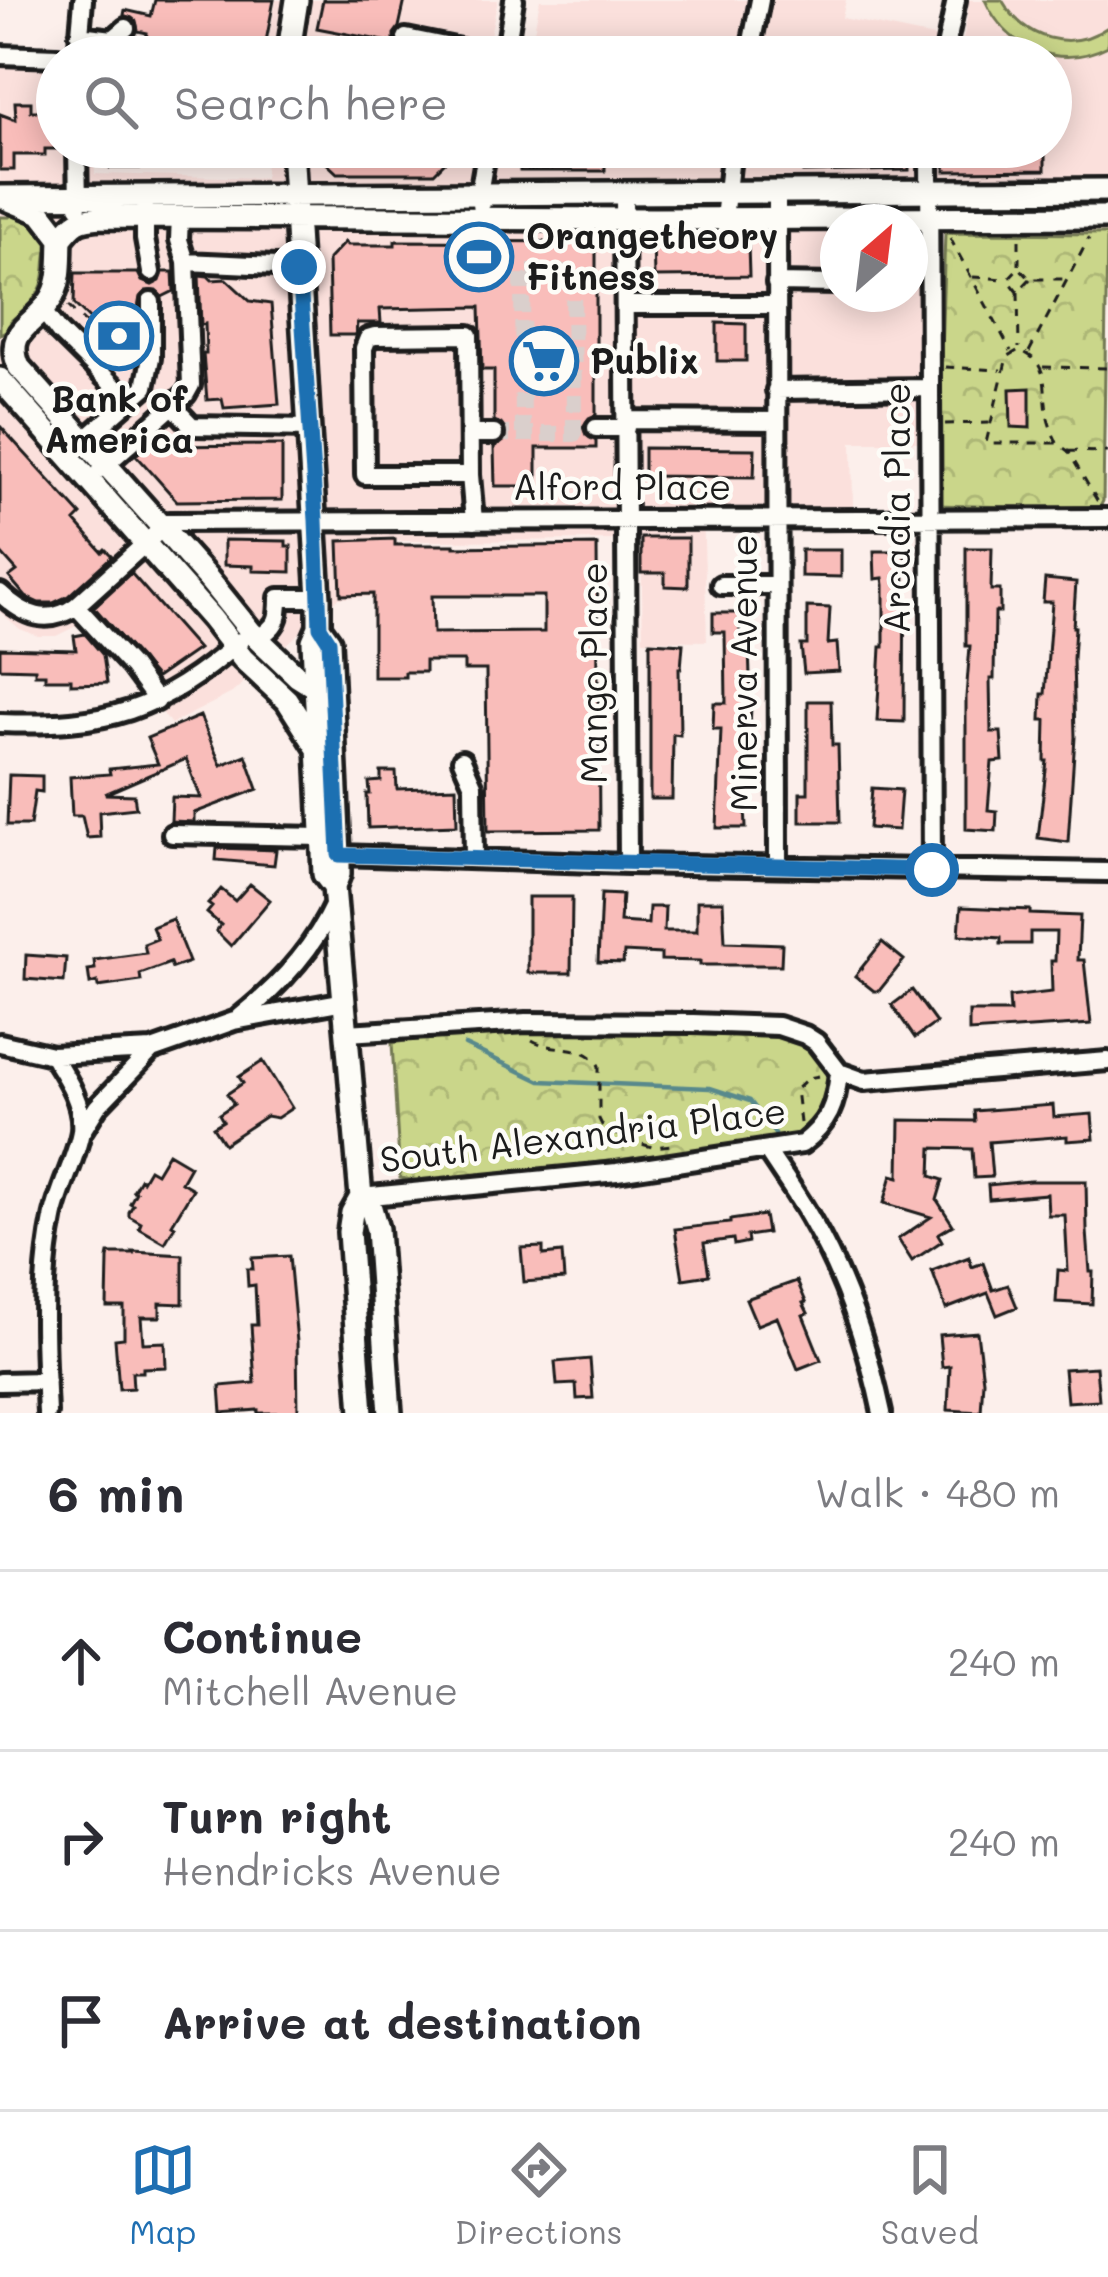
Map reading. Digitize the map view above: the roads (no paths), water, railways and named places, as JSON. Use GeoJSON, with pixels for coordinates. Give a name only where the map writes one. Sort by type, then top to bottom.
{"type":"FeatureCollection","features":[{"type":"Feature","properties":{"kind":"main road"},"geometry":{"type":"LineString","coordinates":[[291,36],[297,0]]}},
{"type":"Feature","properties":{"kind":"main road"},"geometry":{"type":"LineString","coordinates":[[293,168],[316,520],[320,627],[313,641],[314,687],[324,874],[334,894]]}},
{"type":"Feature","properties":{"kind":"main road"},"geometry":{"type":"LineString","coordinates":[[67,231],[145,206],[295,194],[1108,190]]}},
{"type":"Feature","properties":{"kind":"main road"},"geometry":{"type":"LineString","coordinates":[[0,196],[77,195],[145,206],[180,218],[1101,224]]}},
{"type":"Feature","properties":{"kind":"main road"},"geometry":{"type":"LineString","coordinates":[[0,196],[41,213],[67,231]]}},
{"type":"Feature","properties":{"kind":"main road"},"geometry":{"type":"LineString","coordinates":[[11,376],[15,357],[8,338],[54,307],[67,231]]}},
{"type":"Feature","properties":{"kind":"main road"},"geometry":{"type":"LineString","coordinates":[[0,362],[9,364],[11,376],[248,639],[326,697],[334,731]]}},
{"type":"Feature","properties":{"kind":"main road"},"geometry":{"type":"LineString","coordinates":[[320,627],[329,641],[339,855],[334,894],[361,1197],[349,1232],[362,1413]]}},
{"type":"Feature","properties":{"kind":"main road"},"geometry":{"type":"LineString","coordinates":[[248,639],[243,659],[287,700],[318,749]]}},
{"type":"Feature","properties":{"kind":"main road"},"geometry":{"type":"LineString","coordinates":[[361,1197],[376,1222],[390,1413]]}},
{"type":"Feature","properties":{"kind":"street"},"geometry":{"type":"LineString","coordinates":[[83,0],[79,35],[88,36]]}},
{"type":"Feature","properties":{"kind":"street"},"geometry":{"type":"LineString","coordinates":[[506,36],[514,0]]}},
{"type":"Feature","properties":{"kind":"street"},"geometry":{"type":"LineString","coordinates":[[753,36],[760,0]]}},
{"type":"Feature","properties":{"kind":"street"},"geometry":{"type":"LineString","coordinates":[[948,36],[956,0]]}},
{"type":"Feature","properties":{"kind":"street"},"geometry":{"type":"LineString","coordinates":[[117,36],[126,28]]}},
{"type":"Feature","properties":{"kind":"street"},"geometry":{"type":"LineString","coordinates":[[0,55],[36,56]]}},
{"type":"Feature","properties":{"kind":"street"},"geometry":{"type":"LineString","coordinates":[[67,231],[78,208],[77,168]]}},
{"type":"Feature","properties":{"kind":"street"},"geometry":{"type":"LineString","coordinates":[[482,219],[479,194],[483,168]]}},
{"type":"Feature","properties":{"kind":"street"},"geometry":{"type":"LineString","coordinates":[[724,219],[729,168]]}},
{"type":"Feature","properties":{"kind":"street","name":"Arcadia Place"},"geometry":{"type":"LineString","coordinates":[[928,257],[937,225],[928,192],[929,168]]}},
{"type":"Feature","properties":{"kind":"street","name":"Minerva Avenue"},"geometry":{"type":"LineString","coordinates":[[777,193],[778,865]]}},
{"type":"Feature","properties":{"kind":"street","name":"Mango Place"},"geometry":{"type":"LineString","coordinates":[[624,194],[628,864]]}},
{"type":"Feature","properties":{"kind":"street"},"geometry":{"type":"LineString","coordinates":[[145,206],[151,272]]}},
{"type":"Feature","properties":{"kind":"street"},"geometry":{"type":"LineString","coordinates":[[97,472],[191,385],[180,218]]}},
{"type":"Feature","properties":{"kind":"street"},"geometry":{"type":"LineString","coordinates":[[186,262],[299,267]]}},
{"type":"Feature","properties":{"kind":"street"},"geometry":{"type":"LineString","coordinates":[[776,283],[820,284]]}},
{"type":"Feature","properties":{"kind":"street"},"geometry":{"type":"LineString","coordinates":[[76,448],[145,387],[152,358],[151,302]]}},
{"type":"Feature","properties":{"kind":"street"},"geometry":{"type":"LineString","coordinates":[[625,304],[776,305]]}},
{"type":"Feature","properties":{"kind":"street"},"geometry":{"type":"LineString","coordinates":[[54,307],[59,332],[129,400]]}},
{"type":"Feature","properties":{"kind":"street","name":"Arcadia Place"},"geometry":{"type":"LineString","coordinates":[[922,312],[929,388],[932,870]]}},
{"type":"Feature","properties":{"kind":"street"},"geometry":{"type":"LineString","coordinates":[[470,475],[365,475],[364,348],[368,338],[469,335],[474,521]]}},
{"type":"Feature","properties":{"kind":"street"},"geometry":{"type":"LineString","coordinates":[[776,390],[929,388]]}},
{"type":"Feature","properties":{"kind":"street"},"geometry":{"type":"LineString","coordinates":[[173,406],[192,426],[310,428]]}},
{"type":"Feature","properties":{"kind":"street"},"geometry":{"type":"LineString","coordinates":[[596,428],[776,421]]}},
{"type":"Feature","properties":{"kind":"street"},"geometry":{"type":"LineString","coordinates":[[470,434],[494,434]]}},
{"type":"Feature","properties":{"kind":"street","name":"Alford Place"},"geometry":{"type":"LineString","coordinates":[[154,536],[170,523],[185,521],[1108,514]]}},
{"type":"Feature","properties":{"kind":"street"},"geometry":{"type":"LineString","coordinates":[[0,593],[18,609],[42,619],[64,615],[154,536]]}},
{"type":"Feature","properties":{"kind":"street"},"geometry":{"type":"LineString","coordinates":[[721,585],[777,585]]}},
{"type":"Feature","properties":{"kind":"street"},"geometry":{"type":"LineString","coordinates":[[0,723],[85,722],[131,712],[187,685],[248,639],[275,625],[279,598],[319,598]]}},
{"type":"Feature","properties":{"kind":"street"},"geometry":{"type":"LineString","coordinates":[[76,606],[157,701]]}},
{"type":"Feature","properties":{"kind":"street"},"geometry":{"type":"LineString","coordinates":[[462,760],[481,807],[474,859]]}},
{"type":"Feature","properties":{"kind":"street"},"geometry":{"type":"LineString","coordinates":[[172,834],[322,837]]}},
{"type":"Feature","properties":{"kind":"street"},"geometry":{"type":"LineString","coordinates":[[339,855],[1108,872]]}},
{"type":"Feature","properties":{"kind":"street"},"geometry":{"type":"LineString","coordinates":[[234,1021],[301,958],[322,930],[334,894]]}},
{"type":"Feature","properties":{"kind":"street"},"geometry":{"type":"LineString","coordinates":[[0,1043],[52,1055],[152,1050],[234,1021],[345,1001]]}},
{"type":"Feature","properties":{"kind":"street"},"geometry":{"type":"LineString","coordinates":[[347,1033],[526,1022],[778,1026],[805,1035],[838,1072],[864,1081],[1108,1061]]}},
{"type":"Feature","properties":{"kind":"street"},"geometry":{"type":"LineString","coordinates":[[47,1413],[48,1247],[54,1213],[81,1132],[97,1107],[152,1050]]}},
{"type":"Feature","properties":{"kind":"street"},"geometry":{"type":"LineString","coordinates":[[52,1055],[80,1108],[81,1132]]}},
{"type":"Feature","properties":{"kind":"street","name":"South Alexandria Place"},"geometry":{"type":"LineString","coordinates":[[361,1197],[616,1172],[802,1144],[824,1126],[835,1103],[838,1072]]}},
{"type":"Feature","properties":{"kind":"street"},"geometry":{"type":"LineString","coordinates":[[767,1151],[813,1222],[838,1273],[862,1336],[882,1413]]}},
{"type":"Feature","properties":{"kind":"street"},"geometry":{"type":"LineString","coordinates":[[0,1382],[46,1381]]}},
{"type":"Feature","properties":{"kind":"waterway"},"geometry":{"type":"LineString","coordinates":[[465,1045],[540,1081],[710,1088],[750,1101],[775,1134]]}},
{"type":"Feature","properties":{"kind":"tunnel"},"geometry":{"type":"LineString","coordinates":[[523,434],[522,272],[573,272],[574,428]]}},
{"type":"Feature","properties":{"kind":"tunnel"},"geometry":{"type":"LineString","coordinates":[[494,434],[574,434],[577,428]]}},
{"type":"Feature","properties":{"kind":"place","name":"Orangetheory Fitness"},"geometry":{"type":"Point","coordinates":[479,257]}},
{"type":"Feature","properties":{"kind":"place","name":"Bank of America"},"geometry":{"type":"Point","coordinates":[119,336]}},
{"type":"Feature","properties":{"kind":"place","name":"Publix"},"geometry":{"type":"Point","coordinates":[544,361]}}]}
